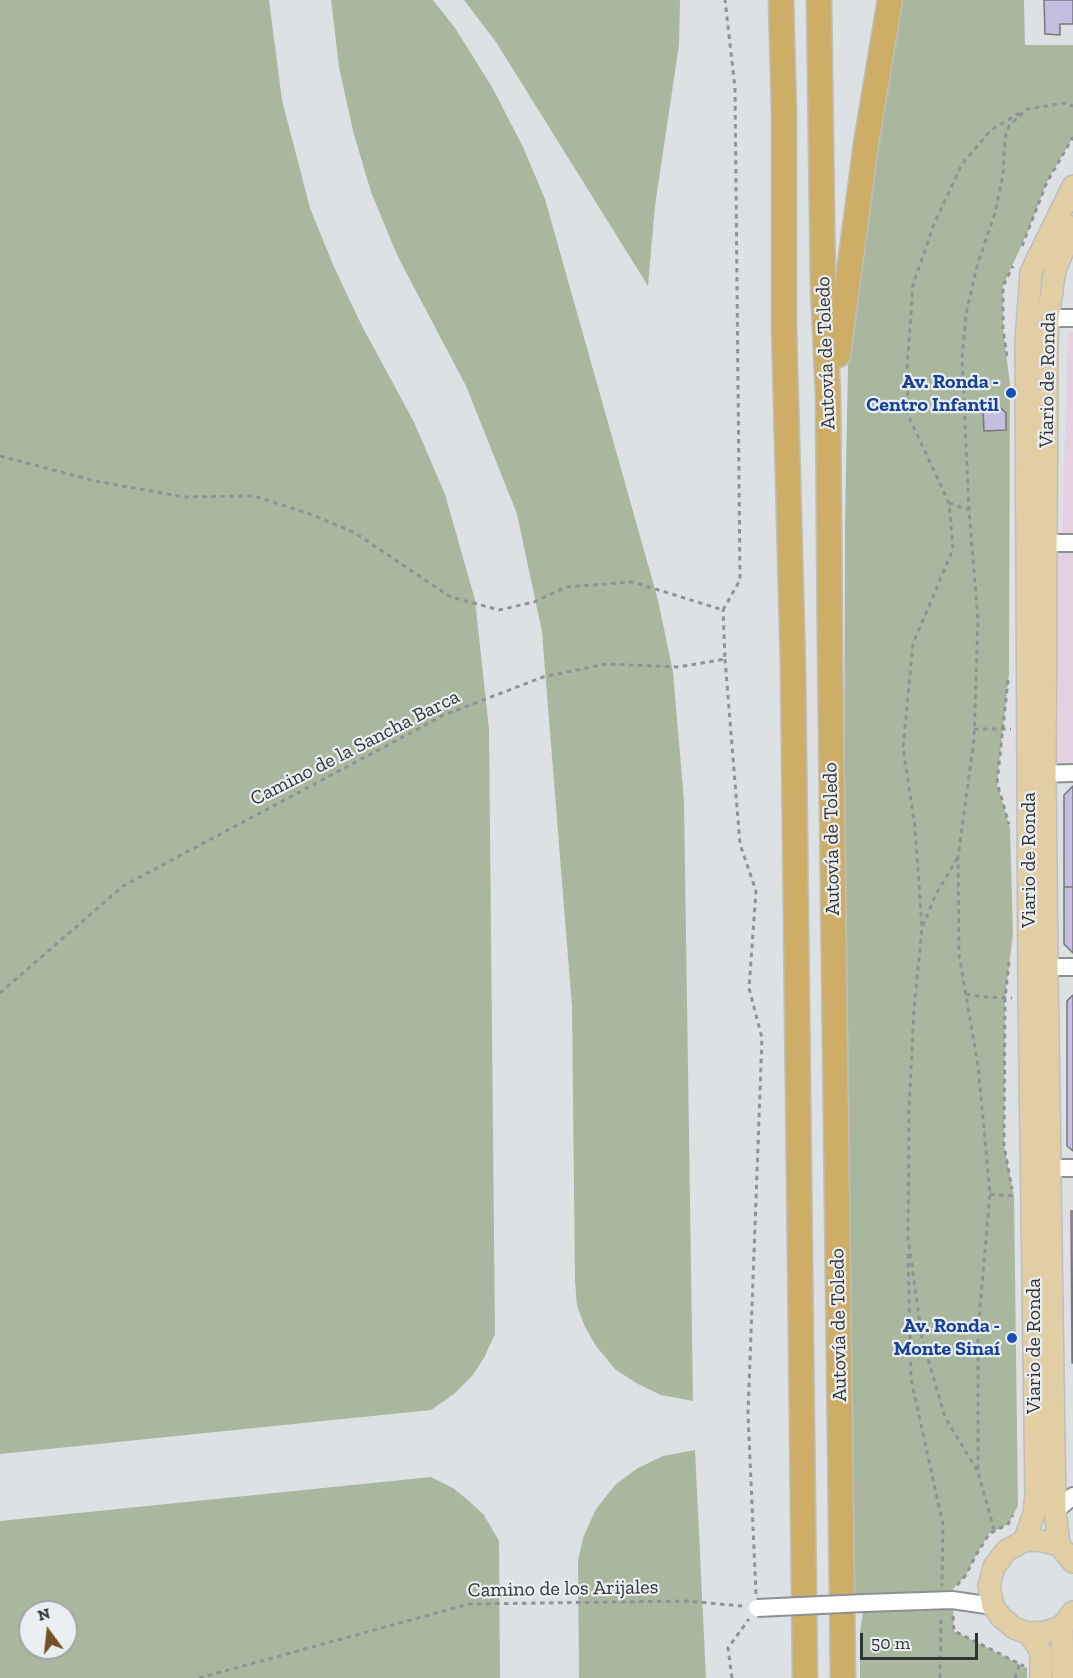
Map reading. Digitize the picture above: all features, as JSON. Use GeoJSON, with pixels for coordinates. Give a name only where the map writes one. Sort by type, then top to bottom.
{"type":"FeatureCollection","features":[{"type":"Feature","properties":{"kind":"highway","name":"Autovía de Toledo"},"geometry":{"type":"LineString","coordinates":[[781,0],[784,112],[784,339],[793,668],[805,1678]]}},
{"type":"Feature","properties":{"kind":"highway","name":"Autovía de Toledo"},"geometry":{"type":"LineString","coordinates":[[819,0],[823,286],[828,395],[843,1678]]}},
{"type":"Feature","properties":{"kind":"highway"},"geometry":{"type":"LineString","coordinates":[[828,395],[836,371],[866,144],[890,0]]}},
{"type":"Feature","properties":{"kind":"main road","name":"Viario de Ronda"},"geometry":{"type":"LineString","coordinates":[[1059,1545],[1055,1511],[1047,967],[1037,774],[1029,731],[1026,342],[1031,272],[1073,186]]}},
{"type":"Feature","properties":{"kind":"main road","name":"Viario de Ronda"},"geometry":{"type":"LineString","coordinates":[[1024,1541],[1034,1514],[1036,1494],[1029,997],[1046,543],[1048,318],[1055,270],[1073,226]]}},
{"type":"Feature","properties":{"kind":"main road"},"geometry":{"type":"LineString","coordinates":[[1067,1619],[1046,1632],[1028,1633],[1014,1628],[993,1606],[989,1586],[994,1567],[1006,1551],[1024,1541],[1038,1540],[1059,1545],[1073,1562]]}},
{"type":"Feature","properties":{"kind":"main road"},"geometry":{"type":"LineString","coordinates":[[1064,1678],[1067,1619]]}},
{"type":"Feature","properties":{"kind":"main road"},"geometry":{"type":"LineString","coordinates":[[1028,1633],[1041,1650],[1034,1673]]}},
{"type":"Feature","properties":{"kind":"street"},"geometry":{"type":"LineString","coordinates":[[1048,318],[1073,318]]}},
{"type":"Feature","properties":{"kind":"street"},"geometry":{"type":"LineString","coordinates":[[1046,543],[1073,543]]}},
{"type":"Feature","properties":{"kind":"street"},"geometry":{"type":"LineString","coordinates":[[1037,774],[1073,773]]}},
{"type":"Feature","properties":{"kind":"street"},"geometry":{"type":"LineString","coordinates":[[1047,967],[1073,968]]}},
{"type":"Feature","properties":{"kind":"street"},"geometry":{"type":"LineString","coordinates":[[1050,1168],[1073,1168]]}},
{"type":"Feature","properties":{"kind":"street"},"geometry":{"type":"LineString","coordinates":[[1055,1511],[1073,1496]]}},
{"type":"Feature","properties":{"kind":"street"},"geometry":{"type":"LineString","coordinates":[[757,1608],[947,1600],[993,1606]]}},
{"type":"Feature","properties":{"kind":"path"},"geometry":{"type":"LineString","coordinates":[[725,0],[735,88],[740,580],[723,610],[740,844],[756,891],[749,988],[762,1038],[748,1414],[757,1608],[728,1648],[732,1678]]}},
{"type":"Feature","properties":{"kind":"path"},"geometry":{"type":"LineString","coordinates":[[940,1678],[947,1600],[943,1525],[911,1379],[908,1238],[909,1111],[914,1009],[922,928],[915,827],[903,748],[914,644],[953,549],[948,503],[908,415],[908,368],[913,285],[934,224],[962,164],[991,130],[1027,109],[1065,103],[1073,106]]}},
{"type":"Feature","properties":{"kind":"path"},"geometry":{"type":"LineString","coordinates":[[994,1530],[978,1472],[978,1330],[990,1194],[978,1065],[958,955],[958,857],[974,729],[978,620],[969,510],[962,359],[966,314],[1003,175],[1005,138],[1009,126],[1027,109]]}},
{"type":"Feature","properties":{"kind":"path"},"geometry":{"type":"LineString","coordinates":[[1020,249],[1047,182],[1073,137]]}},
{"type":"Feature","properties":{"kind":"path"},"geometry":{"type":"LineString","coordinates":[[1007,362],[1003,329],[1004,286],[1016,258]]}},
{"type":"Feature","properties":{"kind":"path"},"geometry":{"type":"LineString","coordinates":[[0,456],[96,481],[184,497],[254,496],[313,514],[355,533],[451,597],[499,610],[534,602],[566,587],[633,582],[723,610]]}},
{"type":"Feature","properties":{"kind":"path"},"geometry":{"type":"LineString","coordinates":[[948,503],[969,510]]}},
{"type":"Feature","properties":{"kind":"path","name":"Camino de la Sancha Barca"},"geometry":{"type":"LineString","coordinates":[[0,993],[123,886],[444,715],[543,677],[606,664],[678,667],[725,658]]}},
{"type":"Feature","properties":{"kind":"path"},"geometry":{"type":"LineString","coordinates":[[1009,673],[997,783],[1010,828]]}},
{"type":"Feature","properties":{"kind":"path"},"geometry":{"type":"LineString","coordinates":[[974,729],[1003,728],[1029,731]]}},
{"type":"Feature","properties":{"kind":"path"},"geometry":{"type":"LineString","coordinates":[[922,928],[935,896],[958,857]]}},
{"type":"Feature","properties":{"kind":"path"},"geometry":{"type":"LineString","coordinates":[[1010,955],[1005,998],[1004,1146],[1014,1207]]}},
{"type":"Feature","properties":{"kind":"path"},"geometry":{"type":"LineString","coordinates":[[966,994],[1005,998],[1029,997]]}},
{"type":"Feature","properties":{"kind":"path"},"geometry":{"type":"LineString","coordinates":[[990,1194],[1014,1196]]}},
{"type":"Feature","properties":{"kind":"path"},"geometry":{"type":"LineString","coordinates":[[908,1238],[922,1338],[945,1417],[978,1472]]}},
{"type":"Feature","properties":{"kind":"path"},"geometry":{"type":"LineString","coordinates":[[1018,1506],[1008,1524],[989,1534],[966,1575],[952,1589],[947,1600],[954,1631],[1034,1673]]}},
{"type":"Feature","properties":{"kind":"path","name":"Camino de los Arijales"},"geometry":{"type":"LineString","coordinates":[[200,1678],[469,1604],[687,1601],[757,1608]]}},
{"type":"Feature","properties":{"kind":"shaded area"},"geometry":{"type":"Polygon","coordinates":[[[1073,332],[1073,533],[1062,533],[1068,333],[1073,332]]]}},
{"type":"Feature","properties":{"kind":"shaded area"},"geometry":{"type":"Polygon","coordinates":[[[1057,547],[1073,548],[1073,762],[1055,762],[1057,547]]]}},
{"type":"Feature","properties":{"kind":"green space"},"geometry":{"type":"Polygon","coordinates":[[[0,0],[269,0],[282,100],[310,208],[334,267],[362,326],[414,422],[445,494],[475,600],[489,729],[495,1334],[484,1358],[472,1376],[454,1394],[431,1410],[0,1454],[0,0]]]}},
{"type":"Feature","properties":{"kind":"green space"},"geometry":{"type":"Polygon","coordinates":[[[331,0],[433,0],[455,28],[492,87],[523,147],[545,199],[658,600],[673,672],[684,801],[693,1401],[661,1395],[616,1370],[596,1346],[577,1306],[572,1007],[542,632],[517,514],[466,386],[398,257],[371,192],[353,131],[339,67],[331,0]]]}},
{"type":"Feature","properties":{"kind":"green space"},"geometry":{"type":"Polygon","coordinates":[[[464,0],[680,0],[679,45],[655,206],[648,286],[496,42],[464,0]]]}},
{"type":"Feature","properties":{"kind":"green space"},"geometry":{"type":"Polygon","coordinates":[[[889,0],[1024,0],[1025,45],[1073,45],[1073,137],[1047,182],[1003,286],[1003,329],[1010,384],[1009,673],[997,783],[1010,828],[1013,934],[1005,998],[1004,1146],[1014,1196],[1018,1506],[1008,1524],[989,1534],[966,1575],[952,1590],[954,1631],[1027,1668],[1027,1678],[860,1678],[860,1632],[864,1604],[842,1604],[845,524],[850,259],[889,0]]]}},
{"type":"Feature","properties":{"kind":"green space"},"geometry":{"type":"Polygon","coordinates":[[[695,1450],[706,1678],[579,1678],[578,1560],[583,1538],[596,1509],[616,1484],[638,1468],[663,1456],[695,1450]]]}},
{"type":"Feature","properties":{"kind":"green space"},"geometry":{"type":"Polygon","coordinates":[[[431,1477],[453,1488],[484,1515],[499,1541],[500,1678],[0,1678],[0,1521],[431,1477]]]}},
{"type":"Feature","properties":{"kind":"building"},"geometry":{"type":"Polygon","coordinates":[[[1044,0],[1073,0],[1073,24],[1060,24],[1060,35],[1045,34],[1044,0]]]}},
{"type":"Feature","properties":{"kind":"building"},"geometry":{"type":"Polygon","coordinates":[[[1002,409],[1006,413],[1006,430],[984,431],[983,410],[1002,409]]]}},
{"type":"Feature","properties":{"kind":"building"},"geometry":{"type":"Polygon","coordinates":[[[1073,786],[1073,887],[1064,887],[1064,795],[1073,786]]]}},
{"type":"Feature","properties":{"kind":"building"},"geometry":{"type":"Polygon","coordinates":[[[1064,887],[1073,887],[1073,953],[1064,944],[1064,887]]]}},
{"type":"Feature","properties":{"kind":"building"},"geometry":{"type":"Polygon","coordinates":[[[1073,995],[1073,1151],[1067,1146],[1067,1001],[1073,995]]]}},
{"type":"Feature","properties":{"kind":"building"},"geometry":{"type":"Polygon","coordinates":[[[1071,1211],[1073,1211],[1073,1363],[1072,1363],[1071,1211]]]}},
{"type":"Feature","properties":{"kind":"place","name":"Av. Ronda - Centro Infantil"},"geometry":{"type":"Point","coordinates":[1011,393]}},
{"type":"Feature","properties":{"kind":"place","name":"Av. Ronda - Monte Sinaí"},"geometry":{"type":"Point","coordinates":[1012,1338]}}]}
